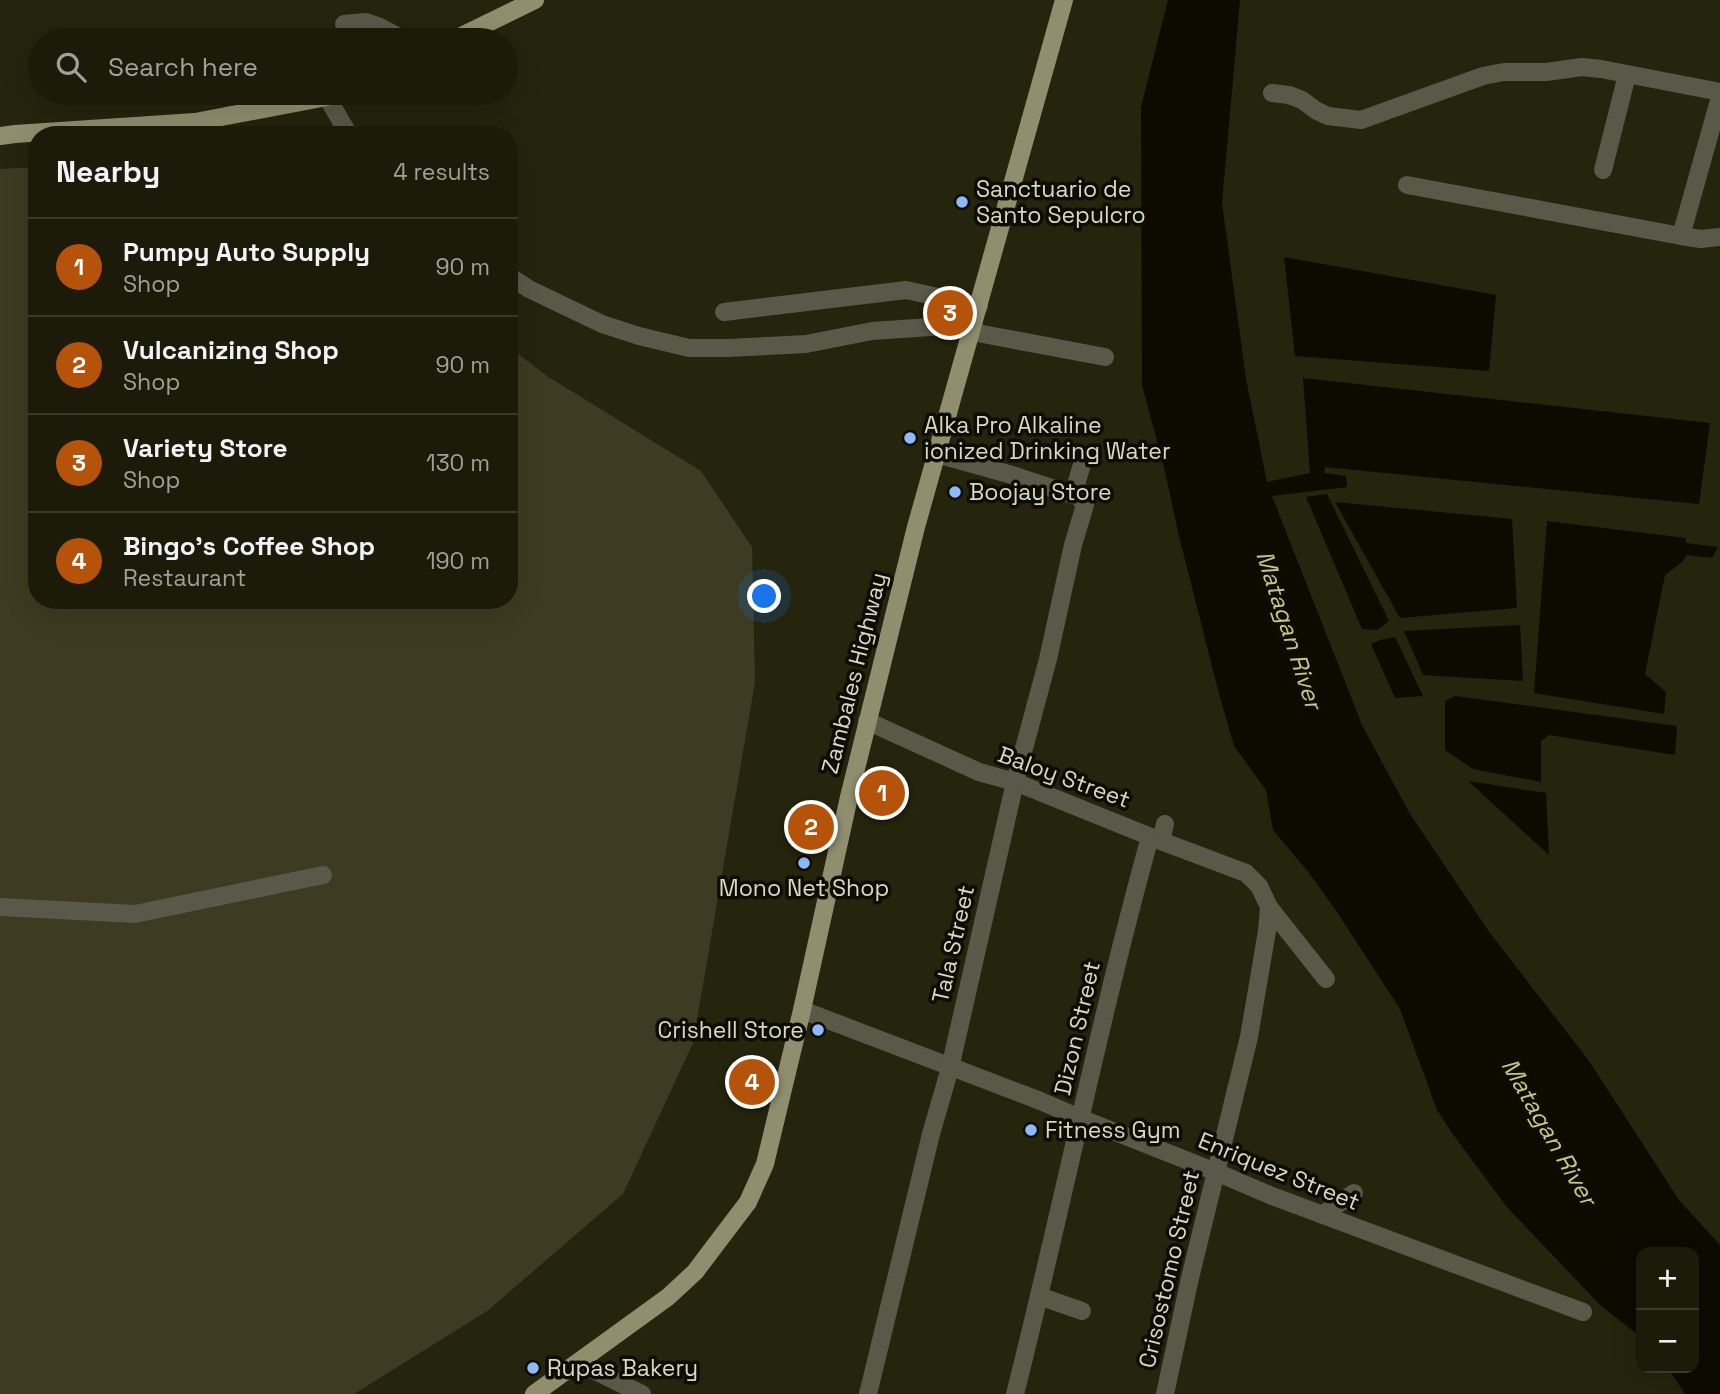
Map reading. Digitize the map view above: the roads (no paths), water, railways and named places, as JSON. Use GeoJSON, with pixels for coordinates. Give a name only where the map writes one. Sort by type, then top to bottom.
{"type":"FeatureCollection","features":[{"type":"Feature","properties":{"kind":"main road"},"geometry":{"type":"LineString","coordinates":[[478,28],[535,0]]}},
{"type":"Feature","properties":{"kind":"main road","name":"Zambales Highway"},"geometry":{"type":"LineString","coordinates":[[541,1392],[668,1297],[695,1272],[748,1202],[765,1164],[867,721],[916,527],[1064,0]]}},
{"type":"Feature","properties":{"kind":"main road"},"geometry":{"type":"LineString","coordinates":[[135,126],[195,122],[281,105]]}},
{"type":"Feature","properties":{"kind":"main road"},"geometry":{"type":"LineString","coordinates":[[0,136],[28,133]]}},
{"type":"Feature","properties":{"kind":"street"},"geometry":{"type":"LineString","coordinates":[[344,24],[366,22],[382,28]]}},
{"type":"Feature","properties":{"kind":"street"},"geometry":{"type":"LineString","coordinates":[[1272,93],[1289,94],[1328,116],[1361,120],[1483,76],[1582,67],[1720,95],[1681,236]]}},
{"type":"Feature","properties":{"kind":"street"},"geometry":{"type":"LineString","coordinates":[[1603,170],[1627,75]]}},
{"type":"Feature","properties":{"kind":"street"},"geometry":{"type":"LineString","coordinates":[[336,105],[345,126]]}},
{"type":"Feature","properties":{"kind":"street"},"geometry":{"type":"LineString","coordinates":[[1407,185],[1681,236],[1701,239],[1720,237]]}},
{"type":"Feature","properties":{"kind":"street"},"geometry":{"type":"LineString","coordinates":[[518,282],[602,324],[689,348],[806,344],[872,331],[973,328],[1105,357]]}},
{"type":"Feature","properties":{"kind":"street"},"geometry":{"type":"LineString","coordinates":[[724,312],[906,290],[979,306]]}},
{"type":"Feature","properties":{"kind":"street"},"geometry":{"type":"LineString","coordinates":[[937,454],[1012,475],[1079,500]]}},
{"type":"Feature","properties":{"kind":"street","name":"Tala Street"},"geometry":{"type":"LineString","coordinates":[[868,1394],[931,1134],[950,1068],[1015,782],[1048,659],[1073,544],[1083,461]]}},
{"type":"Feature","properties":{"kind":"street","name":"Baloy Street"},"geometry":{"type":"LineString","coordinates":[[867,721],[979,772],[1015,782],[1159,834],[1246,873],[1259,886],[1269,907]]}},
{"type":"Feature","properties":{"kind":"street","name":"Dizon Street"},"geometry":{"type":"LineString","coordinates":[[1015,1394],[1126,924],[1159,834]]}},
{"type":"Feature","properties":{"kind":"street"},"geometry":{"type":"LineString","coordinates":[[0,907],[135,914],[323,875]]}},
{"type":"Feature","properties":{"kind":"street"},"geometry":{"type":"LineString","coordinates":[[1269,907],[1326,979]]}},
{"type":"Feature","properties":{"kind":"street","name":"Crisostomo Street"},"geometry":{"type":"LineString","coordinates":[[1166,1394],[1190,1278],[1249,1037],[1269,907]]}},
{"type":"Feature","properties":{"kind":"street","name":"Enriquez Street"},"geometry":{"type":"LineString","coordinates":[[802,1010],[1038,1100],[1239,1183],[1583,1312]]}},
{"type":"Feature","properties":{"kind":"street"},"geometry":{"type":"LineString","coordinates":[[1322,1215],[1354,1193]]}},
{"type":"Feature","properties":{"kind":"street"},"geometry":{"type":"LineString","coordinates":[[1039,1296],[1082,1311]]}},
{"type":"Feature","properties":{"kind":"street"},"geometry":{"type":"LineString","coordinates":[[579,1363],[642,1394]]}},
{"type":"Feature","properties":{"kind":"water","name":"Matagan River"},"geometry":{"type":"Polygon","coordinates":[[[1168,0],[1240,0],[1222,203],[1246,379],[1267,482],[1310,473],[1303,378],[1710,423],[1699,504],[1325,467],[1324,473],[1346,476],[1347,487],[1272,496],[1362,725],[1410,814],[1490,933],[1589,1061],[1679,1200],[1720,1245],[1720,1394],[1685,1394],[1671,1373],[1699,1373],[1699,1247],[1636,1247],[1636,1333],[1601,1306],[1506,1206],[1437,1110],[1400,1009],[1337,912],[1273,830],[1266,790],[1234,746],[1142,385],[1141,107],[1168,0]]]}},
{"type":"Feature","properties":{"kind":"water"},"geometry":{"type":"Polygon","coordinates":[[[1284,257],[1496,295],[1489,371],[1295,356],[1284,257]]]}},
{"type":"Feature","properties":{"kind":"water"},"geometry":{"type":"Polygon","coordinates":[[[1327,494],[1389,621],[1377,630],[1362,629],[1306,497],[1327,494]]]}},
{"type":"Feature","properties":{"kind":"water"},"geometry":{"type":"Polygon","coordinates":[[[1335,502],[1512,519],[1517,608],[1400,618],[1335,502]]]}},
{"type":"Feature","properties":{"kind":"water"},"geometry":{"type":"Polygon","coordinates":[[[1547,521],[1686,538],[1686,543],[1718,547],[1712,558],[1687,555],[1665,575],[1645,674],[1666,692],[1664,714],[1534,693],[1547,521]]]}},
{"type":"Feature","properties":{"kind":"water"},"geometry":{"type":"Polygon","coordinates":[[[1520,625],[1523,681],[1423,675],[1404,631],[1520,625]]]}},
{"type":"Feature","properties":{"kind":"water"},"geometry":{"type":"Polygon","coordinates":[[[1395,637],[1423,696],[1395,698],[1371,644],[1395,637]]]}},
{"type":"Feature","properties":{"kind":"water"},"geometry":{"type":"Polygon","coordinates":[[[1455,696],[1677,726],[1675,755],[1549,735],[1541,741],[1541,782],[1473,769],[1445,750],[1445,701],[1455,696]]]}},
{"type":"Feature","properties":{"kind":"water"},"geometry":{"type":"Polygon","coordinates":[[[1468,781],[1546,793],[1549,855],[1468,781]]]}},
{"type":"Feature","properties":{"kind":"place","name":"Sanctuario de Santo Sepulcro"},"geometry":{"type":"Point","coordinates":[962,202]}},
{"type":"Feature","properties":{"kind":"place","name":"Variety Store"},"geometry":{"type":"Point","coordinates":[950,313]}},
{"type":"Feature","properties":{"kind":"place","name":"Alka Pro Alkaline ionized Drinking Water"},"geometry":{"type":"Point","coordinates":[910,438]}},
{"type":"Feature","properties":{"kind":"place","name":"Boojay Store"},"geometry":{"type":"Point","coordinates":[955,492]}},
{"type":"Feature","properties":{"kind":"place","name":"Pumpy Auto Supply"},"geometry":{"type":"Point","coordinates":[882,793]}},
{"type":"Feature","properties":{"kind":"place","name":"Vulcanizing Shop"},"geometry":{"type":"Point","coordinates":[811,827]}},
{"type":"Feature","properties":{"kind":"place","name":"Mono Net Shop"},"geometry":{"type":"Point","coordinates":[804,863]}},
{"type":"Feature","properties":{"kind":"place","name":"Crishell Store"},"geometry":{"type":"Point","coordinates":[818,1030]}},
{"type":"Feature","properties":{"kind":"place","name":"Bingo's Coffee Shop"},"geometry":{"type":"Point","coordinates":[752,1082]}},
{"type":"Feature","properties":{"kind":"place","name":"Fitness Gym"},"geometry":{"type":"Point","coordinates":[1031,1130]}},
{"type":"Feature","properties":{"kind":"place","name":"Rupas Bakery"},"geometry":{"type":"Point","coordinates":[533,1368]}}]}
